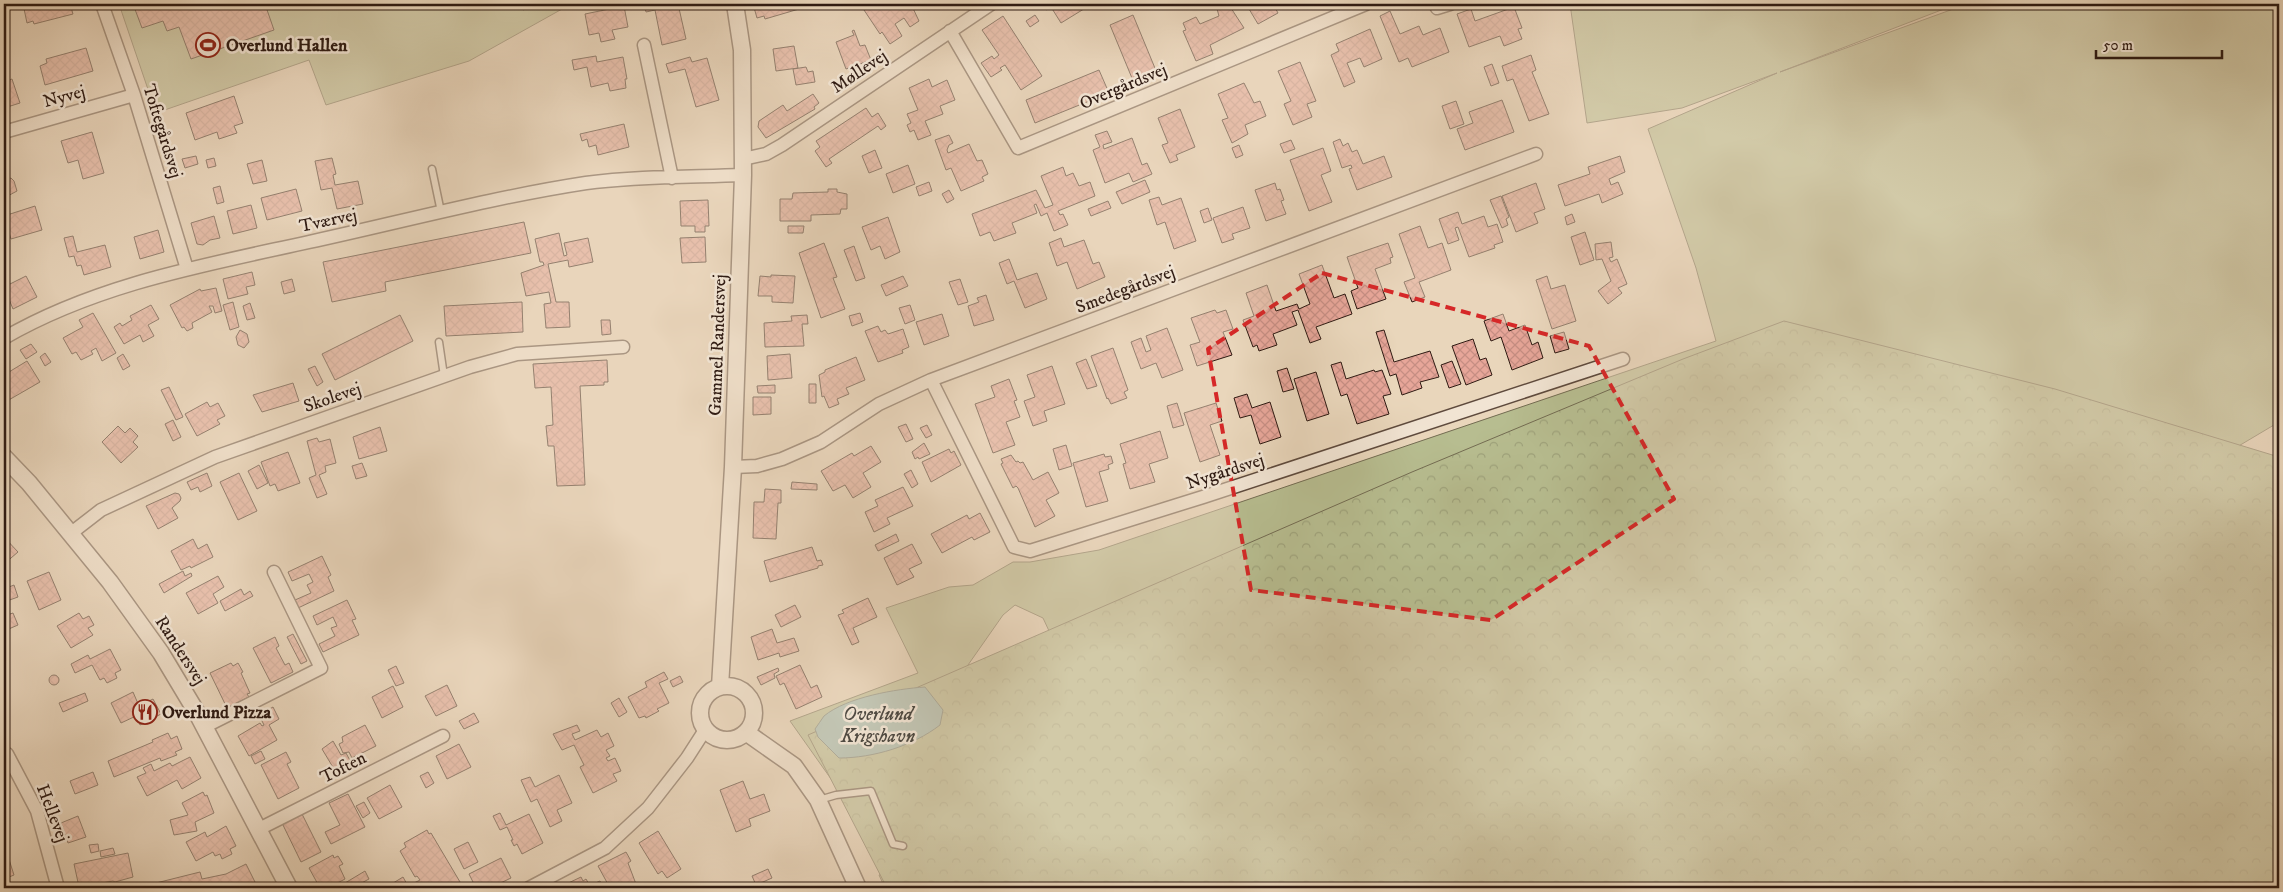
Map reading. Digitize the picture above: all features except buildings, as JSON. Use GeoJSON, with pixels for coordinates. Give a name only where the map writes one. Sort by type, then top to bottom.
{"type":"FeatureCollection","features":[{"type":"Feature","properties":{"kind":"street","name":"Toftegårdsvej"},"geometry":{"type":"LineString","coordinates":[[102,4],[134,95],[186,269]]}},
{"type":"Feature","properties":{"kind":"street","name":"Gammel Randersvej"},"geometry":{"type":"LineString","coordinates":[[720,687],[722,626],[733,467],[743,167],[742,50],[735,4]]}},
{"type":"Feature","properties":{"kind":"street","name":"Møllevej"},"geometry":{"type":"LineString","coordinates":[[743,167],[782,145],[991,4]]}},
{"type":"Feature","properties":{"kind":"street","name":"Overgårdsvej"},"geometry":{"type":"LineString","coordinates":[[950,31],[1018,148],[1366,4]]}},
{"type":"Feature","properties":{"kind":"street"},"geometry":{"type":"LineString","coordinates":[[1435,4],[1437,8],[1450,4]]}},
{"type":"Feature","properties":{"kind":"street"},"geometry":{"type":"LineString","coordinates":[[644,45],[672,178]]}},
{"type":"Feature","properties":{"kind":"street","name":"Nyvej"},"geometry":{"type":"LineString","coordinates":[[4,132],[134,95]]}},
{"type":"Feature","properties":{"kind":"street","name":"Smedegårdsvej"},"geometry":{"type":"LineString","coordinates":[[733,467],[757,466],[774,461],[821,442],[879,404],[931,380],[1536,154]]}},
{"type":"Feature","properties":{"kind":"street","name":"Tværvej"},"geometry":{"type":"LineString","coordinates":[[4,338],[36,319],[82,300],[186,269],[587,183],[672,178],[743,167]]}},
{"type":"Feature","properties":{"kind":"street","name":"Skolevej"},"geometry":{"type":"LineString","coordinates":[[70,534],[101,510],[215,457],[444,376],[517,354],[623,347]]}},
{"type":"Feature","properties":{"kind":"street","name":"Nygårdsvej"},"geometry":{"type":"LineString","coordinates":[[931,380],[1014,547],[1030,551],[1203,497],[1623,359]]}},
{"type":"Feature","properties":{"kind":"street","name":"Randersvej"},"geometry":{"type":"LineString","coordinates":[[4,457],[29,483],[110,582],[161,652],[204,727],[290,888]]}},
{"type":"Feature","properties":{"kind":"street"},"geometry":{"type":"LineString","coordinates":[[204,727],[321,668],[274,572]]}},
{"type":"Feature","properties":{"kind":"street"},"geometry":{"type":"LineString","coordinates":[[720,687],[737,688],[749,697],[753,705],[754,718],[746,732],[728,741],[716,739],[705,730],[700,718],[699,710],[703,699],[709,692],[720,687]]}},
{"type":"Feature","properties":{"kind":"street"},"geometry":{"type":"LineString","coordinates":[[529,888],[605,848],[648,808],[687,758],[705,730]]}},
{"type":"Feature","properties":{"kind":"street"},"geometry":{"type":"LineString","coordinates":[[746,732],[794,766],[818,800],[858,888]]}},
{"type":"Feature","properties":{"kind":"street","name":"Toften"},"geometry":{"type":"LineString","coordinates":[[259,830],[443,736]]}},
{"type":"Feature","properties":{"kind":"street","name":"Hellevej"},"geometry":{"type":"LineString","coordinates":[[7,754],[37,811],[58,888]]}},
{"type":"Feature","properties":{"kind":"lane"},"geometry":{"type":"LineString","coordinates":[[432,170],[441,213]]}},
{"type":"Feature","properties":{"kind":"lane"},"geometry":{"type":"LineString","coordinates":[[439,342],[444,376]]}},
{"type":"Feature","properties":{"kind":"lane"},"geometry":{"type":"LineString","coordinates":[[818,800],[836,795],[871,791],[893,844],[903,846]]}},
{"type":"Feature","properties":{"kind":"highlighted area"},"geometry":{"type":"Polygon","coordinates":[[[1322,273],[1589,346],[1674,499],[1491,620],[1251,590],[1208,349],[1322,273]]]}},
{"type":"Feature","properties":{"kind":"green space"},"geometry":{"type":"Polygon","coordinates":[[[119,4],[571,4],[469,61],[326,105],[309,60],[156,113],[119,4]]]}},
{"type":"Feature","properties":{"kind":"green space"},"geometry":{"type":"Polygon","coordinates":[[[1570,4],[1957,4],[1780,72],[1967,4],[2279,4],[2279,422],[2104,526],[1012,888],[885,888],[879,875],[921,852],[836,786],[790,721],[918,673],[886,608],[949,587],[973,585],[1013,562],[1030,562],[1099,550],[1716,341],[1696,268],[1648,129],[1777,73],[1682,108],[1587,123],[1570,4]],[[1015,605],[1003,615],[968,665],[1097,734],[1043,618],[1015,605]]]}},
{"type":"Feature","properties":{"kind":"green space"},"geometry":{"type":"Polygon","coordinates":[[[1784,321],[2055,389],[2279,457],[2279,888],[887,888],[808,735],[1412,472],[1683,359],[1784,321]]]}},
{"type":"Feature","properties":{"kind":"water","name":"Overlund Krigshavn"},"geometry":{"type":"Polygon","coordinates":[[[925,687],[943,710],[940,725],[918,739],[879,753],[839,758],[818,737],[815,729],[824,716],[834,709],[872,695],[925,687]]]}},
{"type":"Feature","properties":{"kind":"place","name":"Overlund Hallen"},"geometry":{"type":"Point","coordinates":[208,45]}},
{"type":"Feature","properties":{"kind":"place","name":"Overlund Pizza"},"geometry":{"type":"Point","coordinates":[145,712]}}]}
